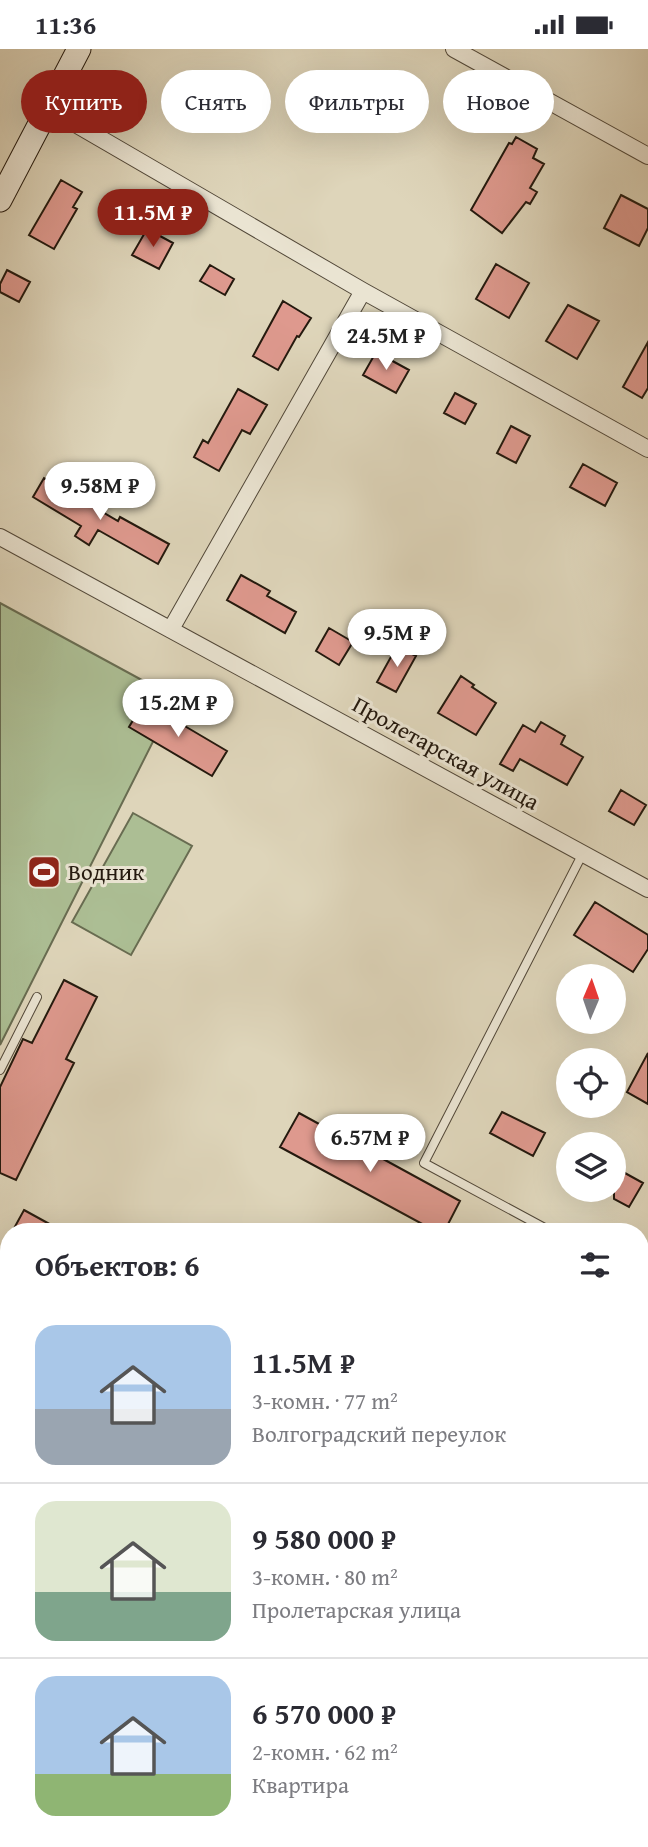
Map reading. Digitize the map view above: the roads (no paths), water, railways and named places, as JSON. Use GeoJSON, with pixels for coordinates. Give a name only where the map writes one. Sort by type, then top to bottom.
{"type":"FeatureCollection","features":[{"type":"Feature","properties":{"kind":"street"},"geometry":{"type":"LineString","coordinates":[[68,70],[79,49]]}},
{"type":"Feature","properties":{"kind":"street"},"geometry":{"type":"LineString","coordinates":[[454,49],[648,156]]}},
{"type":"Feature","properties":{"kind":"street"},"geometry":{"type":"LineString","coordinates":[[0,200],[35,133]]}},
{"type":"Feature","properties":{"kind":"street"},"geometry":{"type":"LineString","coordinates":[[91,133],[363,291],[648,449]]}},
{"type":"Feature","properties":{"kind":"street"},"geometry":{"type":"LineString","coordinates":[[171,629],[363,291]]}},
{"type":"Feature","properties":{"kind":"street","name":"Пролетарская улица"},"geometry":{"type":"LineString","coordinates":[[0,537],[648,889]]}},
{"type":"Feature","properties":{"kind":"lane"},"geometry":{"type":"LineString","coordinates":[[535,1223],[424,1163],[583,853]]}},
{"type":"Feature","properties":{"kind":"lane"},"geometry":{"type":"LineString","coordinates":[[0,1070],[37,997]]}},
{"type":"Feature","properties":{"kind":"place","name":"Водник"},"geometry":{"type":"Point","coordinates":[44,872]}}]}
